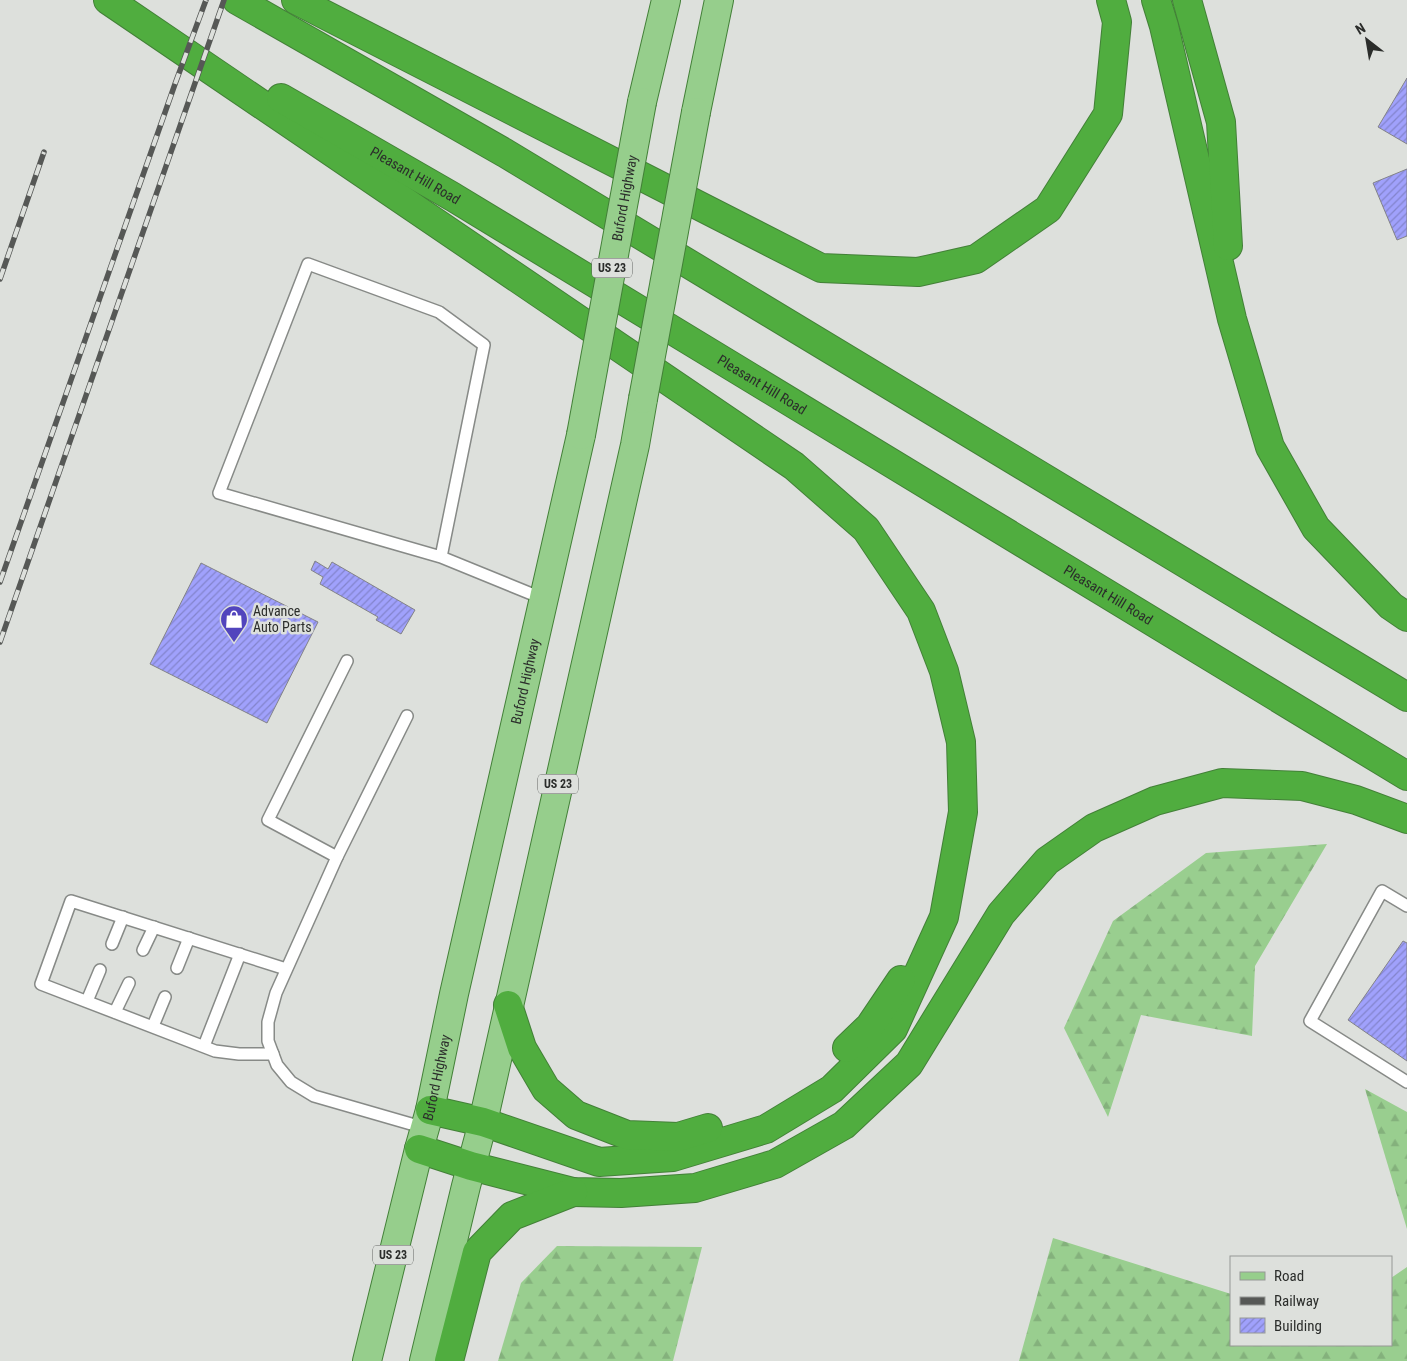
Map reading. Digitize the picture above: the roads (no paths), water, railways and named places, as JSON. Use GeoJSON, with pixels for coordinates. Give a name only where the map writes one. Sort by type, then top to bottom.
{"type":"FeatureCollection","features":[{"type":"Feature","properties":{"kind":"highway"},"geometry":{"type":"LineString","coordinates":[[108,0],[794,466],[866,529],[921,611],[944,671],[961,742],[963,812],[944,917],[894,1029],[832,1089],[766,1128],[673,1157],[599,1162],[483,1122],[424,1129]]}},
{"type":"Feature","properties":{"kind":"highway","name":"Pleasant Hill Road"},"geometry":{"type":"LineString","coordinates":[[113,0],[452,197],[1407,776]]}},
{"type":"Feature","properties":{"kind":"highway"},"geometry":{"type":"LineString","coordinates":[[237,0],[505,153],[1407,697]]}},
{"type":"Feature","properties":{"kind":"highway"},"geometry":{"type":"LineString","coordinates":[[296,0],[821,268],[918,272],[976,259],[1048,209],[1108,114],[1117,22],[1111,0]]}},
{"type":"Feature","properties":{"kind":"highway"},"geometry":{"type":"LineString","coordinates":[[1156,0],[1164,26],[1232,320],[1270,447],[1316,528],[1391,606],[1407,617]]}},
{"type":"Feature","properties":{"kind":"highway"},"geometry":{"type":"LineString","coordinates":[[1187,0],[1221,122],[1232,320]]}},
{"type":"Feature","properties":{"kind":"highway"},"geometry":{"type":"LineString","coordinates":[[424,1129],[471,1166],[573,1192],[621,1193],[695,1188],[774,1164],[844,1125],[909,1064],[1001,914],[1047,861],[1094,828],[1155,801],[1222,784],[1302,786],[1356,800],[1407,819]]}},
{"type":"Feature","properties":{"kind":"highway"},"geometry":{"type":"LineString","coordinates":[[508,1005],[522,1048],[546,1089],[576,1115],[626,1135],[678,1137],[762,1112],[817,1077],[870,1026],[944,917]]}},
{"type":"Feature","properties":{"kind":"highway"},"geometry":{"type":"LineString","coordinates":[[449,1361],[477,1252],[512,1216],[573,1192]]}},
{"type":"Feature","properties":{"kind":"main road","name":"Buford Highway"},"geometry":{"type":"LineString","coordinates":[[367,1361],[424,1129],[581,435],[642,102],[666,0]]}},
{"type":"Feature","properties":{"kind":"main road","name":"US 23"},"geometry":{"type":"LineString","coordinates":[[424,1361],[483,1122],[635,445],[696,112],[719,0]]}},
{"type":"Feature","properties":{"kind":"lane"},"geometry":{"type":"LineString","coordinates":[[440,556],[484,345],[439,312],[308,264],[219,492],[440,556],[544,599]]}},
{"type":"Feature","properties":{"kind":"lane"},"geometry":{"type":"LineString","coordinates":[[337,857],[268,820],[347,661]]}},
{"type":"Feature","properties":{"kind":"lane"},"geometry":{"type":"LineString","coordinates":[[408,716],[337,857],[286,969],[276,993],[268,1022],[268,1041],[277,1065],[291,1082],[314,1096],[424,1129]]}},
{"type":"Feature","properties":{"kind":"lane"},"geometry":{"type":"LineString","coordinates":[[1407,906],[1382,891],[1310,1021],[1407,1082]]}},
{"type":"Feature","properties":{"kind":"lane"},"geometry":{"type":"LineString","coordinates":[[273,1054],[239,1054],[215,1050],[41,984],[72,901],[286,969]]}},
{"type":"Feature","properties":{"kind":"lane"},"geometry":{"type":"LineString","coordinates":[[112,944],[123,917]]}},
{"type":"Feature","properties":{"kind":"lane"},"geometry":{"type":"LineString","coordinates":[[143,950],[154,927]]}},
{"type":"Feature","properties":{"kind":"lane"},"geometry":{"type":"LineString","coordinates":[[177,968],[189,938]]}},
{"type":"Feature","properties":{"kind":"lane"},"geometry":{"type":"LineString","coordinates":[[204,1046],[240,954]]}},
{"type":"Feature","properties":{"kind":"lane"},"geometry":{"type":"LineString","coordinates":[[87,1001],[100,970]]}},
{"type":"Feature","properties":{"kind":"lane"},"geometry":{"type":"LineString","coordinates":[[115,1012],[128,983]]}},
{"type":"Feature","properties":{"kind":"lane"},"geometry":{"type":"LineString","coordinates":[[153,1026],[165,997]]}},
{"type":"Feature","properties":{"kind":"railway"},"geometry":{"type":"LineString","coordinates":[[0,582],[206,0]]}},
{"type":"Feature","properties":{"kind":"railway"},"geometry":{"type":"LineString","coordinates":[[0,642],[224,0]]}},
{"type":"Feature","properties":{"kind":"railway"},"geometry":{"type":"LineString","coordinates":[[0,279],[44,152]]}},
{"type":"Feature","properties":{"kind":"place","name":"Advance Auto Parts"},"geometry":{"type":"Point","coordinates":[234,643]}}]}
